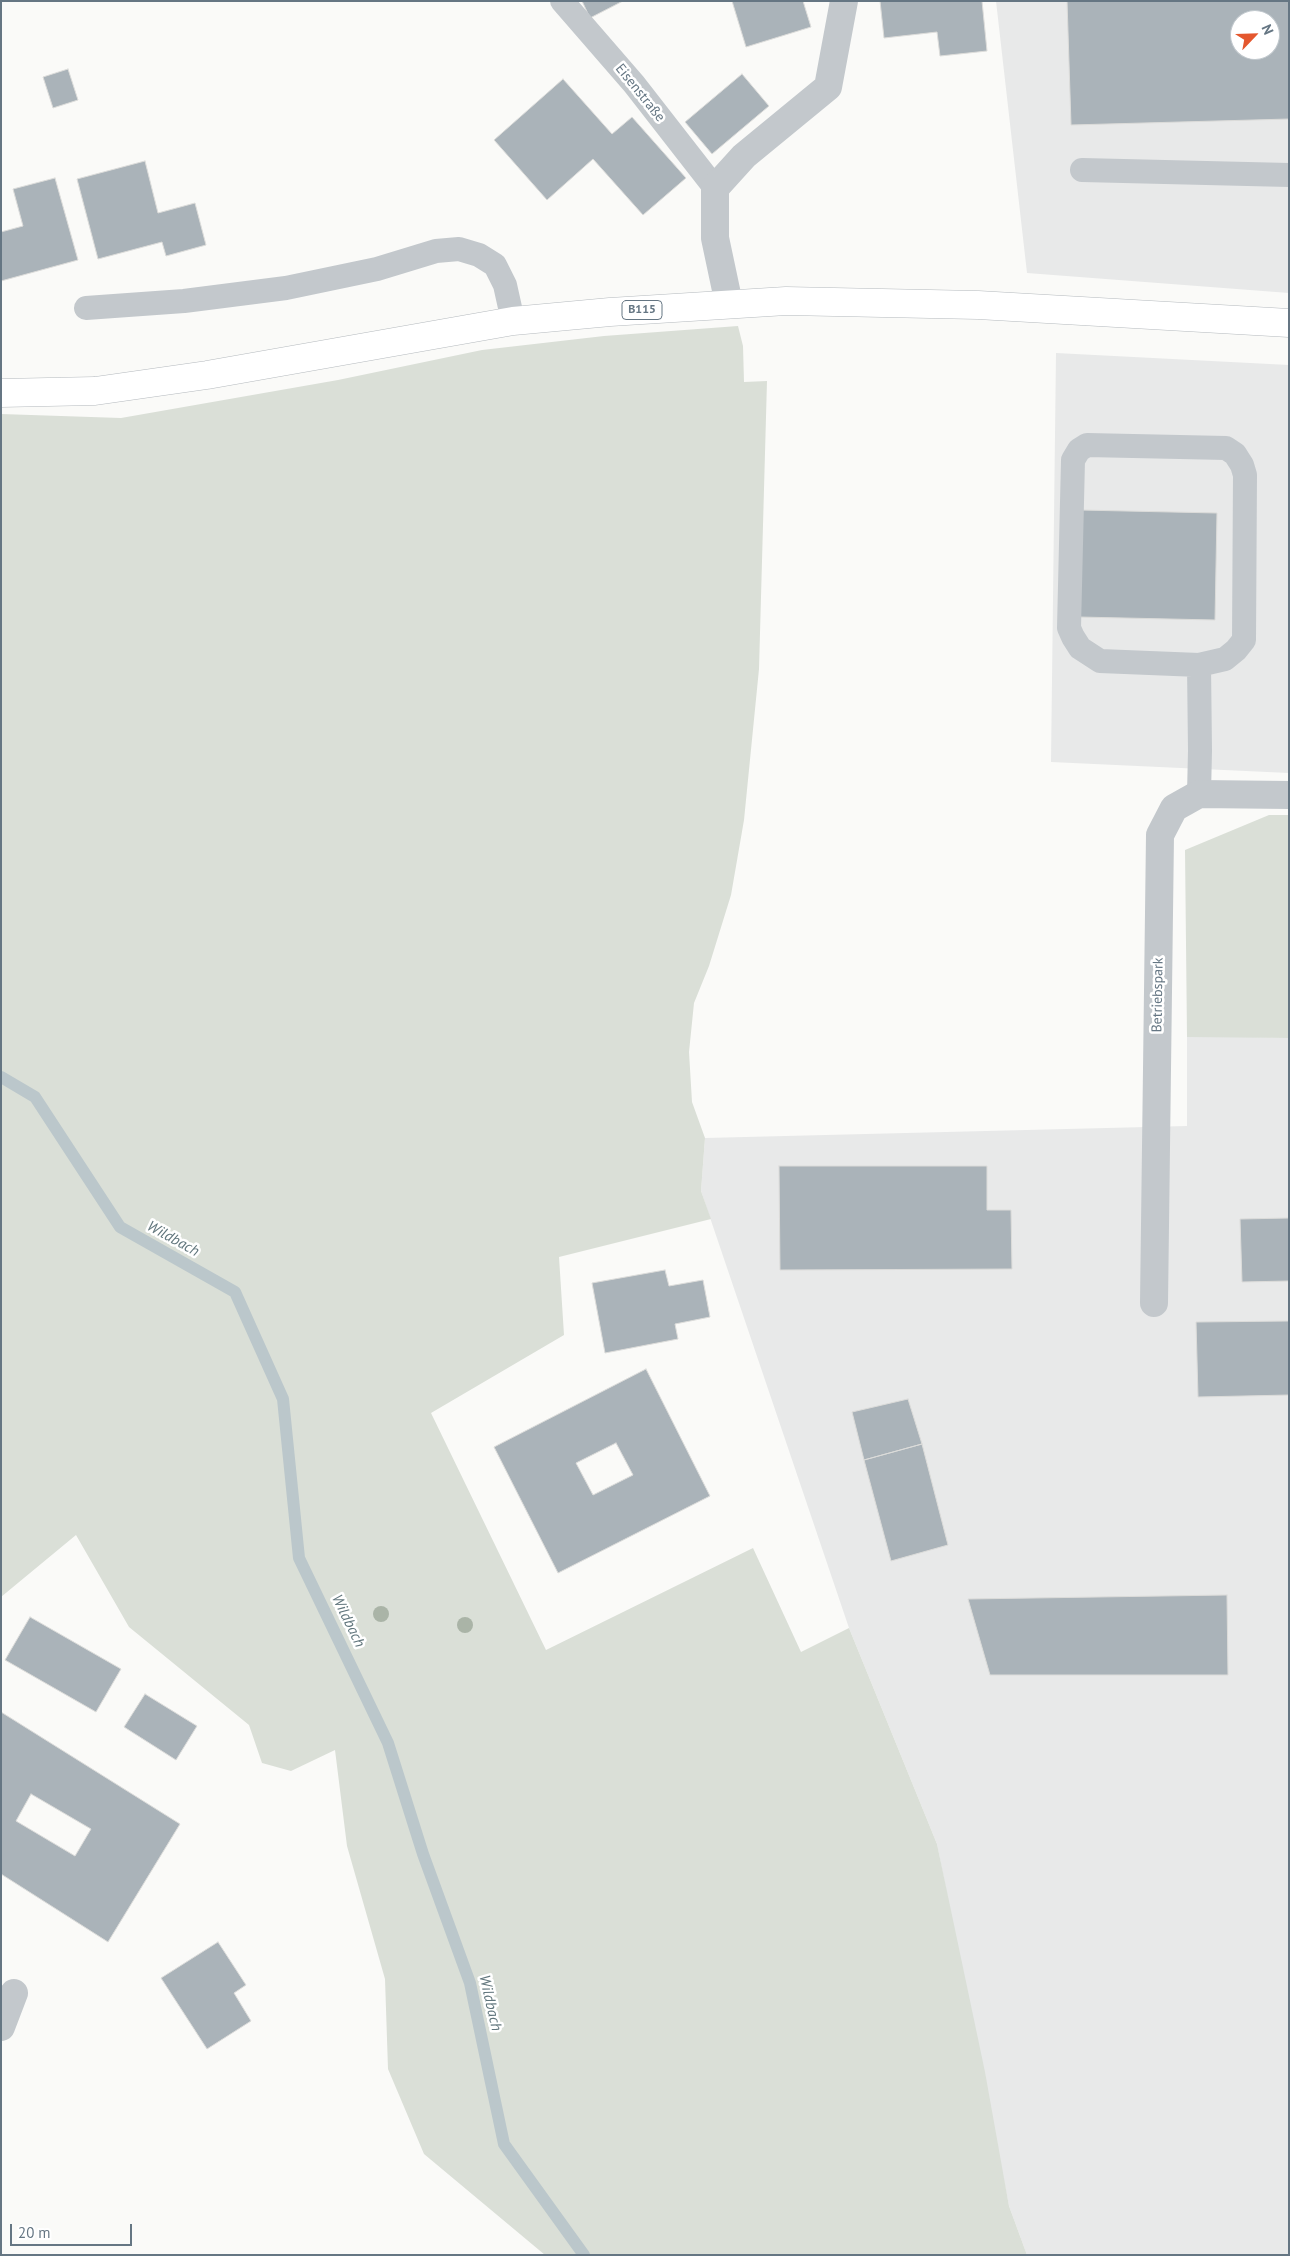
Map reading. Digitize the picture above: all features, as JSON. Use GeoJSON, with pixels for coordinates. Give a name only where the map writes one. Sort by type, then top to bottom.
{"type":"FeatureCollection","features":[{"type":"Feature","properties":{"kind":"main road","name":"B115"},"geometry":{"type":"LineString","coordinates":[[1,393],[104,389],[208,375],[513,321],[786,301],[978,305],[1289,324]]}},
{"type":"Feature","properties":{"kind":"street"},"geometry":{"type":"LineString","coordinates":[[730,304],[715,238],[715,188],[744,156],[828,87],[844,1]]}},
{"type":"Feature","properties":{"kind":"street","name":"Betriebspark"},"geometry":{"type":"LineString","coordinates":[[1154,1303],[1160,835],[1174,808],[1199,794],[1289,795]]}},
{"type":"Feature","properties":{"kind":"street"},"geometry":{"type":"LineString","coordinates":[[1,2027],[14,1993]]}},
{"type":"Feature","properties":{"kind":"lane","name":"Eisenstraße"},"geometry":{"type":"LineString","coordinates":[[562,1],[634,84],[715,188]]}},
{"type":"Feature","properties":{"kind":"lane"},"geometry":{"type":"LineString","coordinates":[[1082,170],[1289,175]]}},
{"type":"Feature","properties":{"kind":"lane"},"geometry":{"type":"LineString","coordinates":[[86,308],[184,301],[286,288],[377,270],[436,251],[459,249],[479,255],[495,265],[505,285],[513,321]]}},
{"type":"Feature","properties":{"kind":"lane"},"geometry":{"type":"LineString","coordinates":[[1087,445],[1226,448],[1235,454],[1242,465],[1245,475],[1244,640],[1225,659],[1199,665],[1100,661],[1080,648],[1073,637],[1069,628],[1073,460],[1079,450],[1087,445]]}},
{"type":"Feature","properties":{"kind":"lane"},"geometry":{"type":"LineString","coordinates":[[1199,665],[1199,794]]}},
{"type":"Feature","properties":{"kind":"shaded area"},"geometry":{"type":"Polygon","coordinates":[[[996,1],[1289,1],[1289,293],[1027,273],[996,1]]]}},
{"type":"Feature","properties":{"kind":"shaded area"},"geometry":{"type":"Polygon","coordinates":[[[738,326],[743,346],[744,382],[767,381],[759,669],[744,820],[731,895],[709,966],[694,1003],[689,1052],[692,1102],[705,1138],[701,1191],[711,1219],[559,1257],[564,1335],[431,1413],[546,1650],[753,1548],[801,1652],[849,1628],[937,1844],[985,2072],[1009,2206],[1027,2255],[545,2255],[424,2154],[388,2069],[385,1979],[347,1846],[335,1750],[291,1771],[262,1763],[249,1725],[129,1627],[76,1535],[1,1597],[1,414],[121,418],[338,380],[482,350],[604,336],[738,326]]]}},
{"type":"Feature","properties":{"kind":"shaded area"},"geometry":{"type":"Polygon","coordinates":[[[1056,353],[1289,365],[1289,773],[1051,762],[1056,353]]]}},
{"type":"Feature","properties":{"kind":"shaded area"},"geometry":{"type":"Polygon","coordinates":[[[1269,815],[1289,815],[1289,1038],[1187,1037],[1185,850],[1269,815]]]}},
{"type":"Feature","properties":{"kind":"shaded area"},"geometry":{"type":"Polygon","coordinates":[[[1187,1037],[1289,1038],[1289,2255],[1027,2255],[1009,2206],[937,1844],[849,1628],[701,1191],[705,1138],[1187,1126],[1187,1037]]]}},
{"type":"Feature","properties":{"kind":"building"},"geometry":{"type":"Polygon","coordinates":[[[582,1],[623,1],[590,18],[582,1]]]}},
{"type":"Feature","properties":{"kind":"building"},"geometry":{"type":"Polygon","coordinates":[[[732,1],[803,1],[811,27],[746,47],[732,1]]]}},
{"type":"Feature","properties":{"kind":"building"},"geometry":{"type":"Polygon","coordinates":[[[880,1],[982,1],[987,51],[940,56],[937,32],[884,38],[880,1]]]}},
{"type":"Feature","properties":{"kind":"building"},"geometry":{"type":"Polygon","coordinates":[[[1067,1],[1289,1],[1289,119],[1071,125],[1067,1]]]}},
{"type":"Feature","properties":{"kind":"building"},"geometry":{"type":"Polygon","coordinates":[[[68,69],[78,100],[53,108],[43,77],[68,69]]]}},
{"type":"Feature","properties":{"kind":"building"},"geometry":{"type":"Polygon","coordinates":[[[742,74],[769,106],[712,154],[685,122],[742,74]]]}},
{"type":"Feature","properties":{"kind":"building"},"geometry":{"type":"Polygon","coordinates":[[[563,79],[612,134],[632,117],[686,178],[643,215],[593,159],[547,200],[494,140],[563,79]]]}},
{"type":"Feature","properties":{"kind":"building"},"geometry":{"type":"Polygon","coordinates":[[[145,161],[158,213],[195,203],[206,245],[166,256],[162,242],[98,259],[77,179],[145,161]]]}},
{"type":"Feature","properties":{"kind":"building"},"geometry":{"type":"Polygon","coordinates":[[[55,178],[78,260],[1,281],[1,232],[23,226],[13,189],[55,178]]]}},
{"type":"Feature","properties":{"kind":"building"},"geometry":{"type":"Polygon","coordinates":[[[1080,510],[1217,513],[1215,620],[1079,617],[1080,510]]]}},
{"type":"Feature","properties":{"kind":"building"},"geometry":{"type":"Polygon","coordinates":[[[779,1166],[987,1166],[987,1210],[1011,1210],[1012,1269],[780,1270],[779,1166]]]}},
{"type":"Feature","properties":{"kind":"building"},"geometry":{"type":"Polygon","coordinates":[[[1289,1218],[1289,1281],[1242,1282],[1240,1219],[1289,1218]]]}},
{"type":"Feature","properties":{"kind":"building"},"geometry":{"type":"Polygon","coordinates":[[[665,1270],[669,1286],[703,1280],[710,1317],[675,1324],[678,1339],[605,1353],[592,1283],[665,1270]]]}},
{"type":"Feature","properties":{"kind":"building"},"geometry":{"type":"Polygon","coordinates":[[[1289,1321],[1289,1395],[1198,1397],[1196,1322],[1289,1321]]]}},
{"type":"Feature","properties":{"kind":"building"},"geometry":{"type":"Polygon","coordinates":[[[646,1369],[710,1496],[558,1573],[494,1447],[646,1369]],[[616,1443],[576,1463],[593,1495],[633,1475],[616,1443]]]}},
{"type":"Feature","properties":{"kind":"building"},"geometry":{"type":"Polygon","coordinates":[[[908,1399],[922,1444],[864,1460],[852,1412],[908,1399]]]}},
{"type":"Feature","properties":{"kind":"building"},"geometry":{"type":"Polygon","coordinates":[[[922,1444],[948,1545],[891,1561],[864,1460],[922,1444]]]}},
{"type":"Feature","properties":{"kind":"building"},"geometry":{"type":"Polygon","coordinates":[[[1227,1595],[1228,1675],[990,1675],[968,1599],[1227,1595]]]}},
{"type":"Feature","properties":{"kind":"building"},"geometry":{"type":"Polygon","coordinates":[[[30,1617],[121,1669],[96,1712],[5,1660],[30,1617]]]}},
{"type":"Feature","properties":{"kind":"building"},"geometry":{"type":"Polygon","coordinates":[[[145,1694],[197,1726],[176,1760],[124,1727],[145,1694]]]}},
{"type":"Feature","properties":{"kind":"building"},"geometry":{"type":"Polygon","coordinates":[[[1,1712],[180,1824],[108,1942],[1,1874],[1,1712]],[[31,1794],[16,1821],[75,1856],[91,1829],[31,1794]]]}},
{"type":"Feature","properties":{"kind":"building"},"geometry":{"type":"Polygon","coordinates":[[[218,1942],[246,1985],[234,1993],[251,2021],[207,2049],[161,1978],[218,1942]]]}},
{"type":"Feature","properties":{"kind":"waterway","name":"Wildbach"},"geometry":{"type":"LineString","coordinates":[[1,1077],[35,1097],[120,1227],[235,1292],[283,1399],[299,1558],[388,1743],[423,1854],[470,1983],[504,2144],[584,2255]]}}]}
